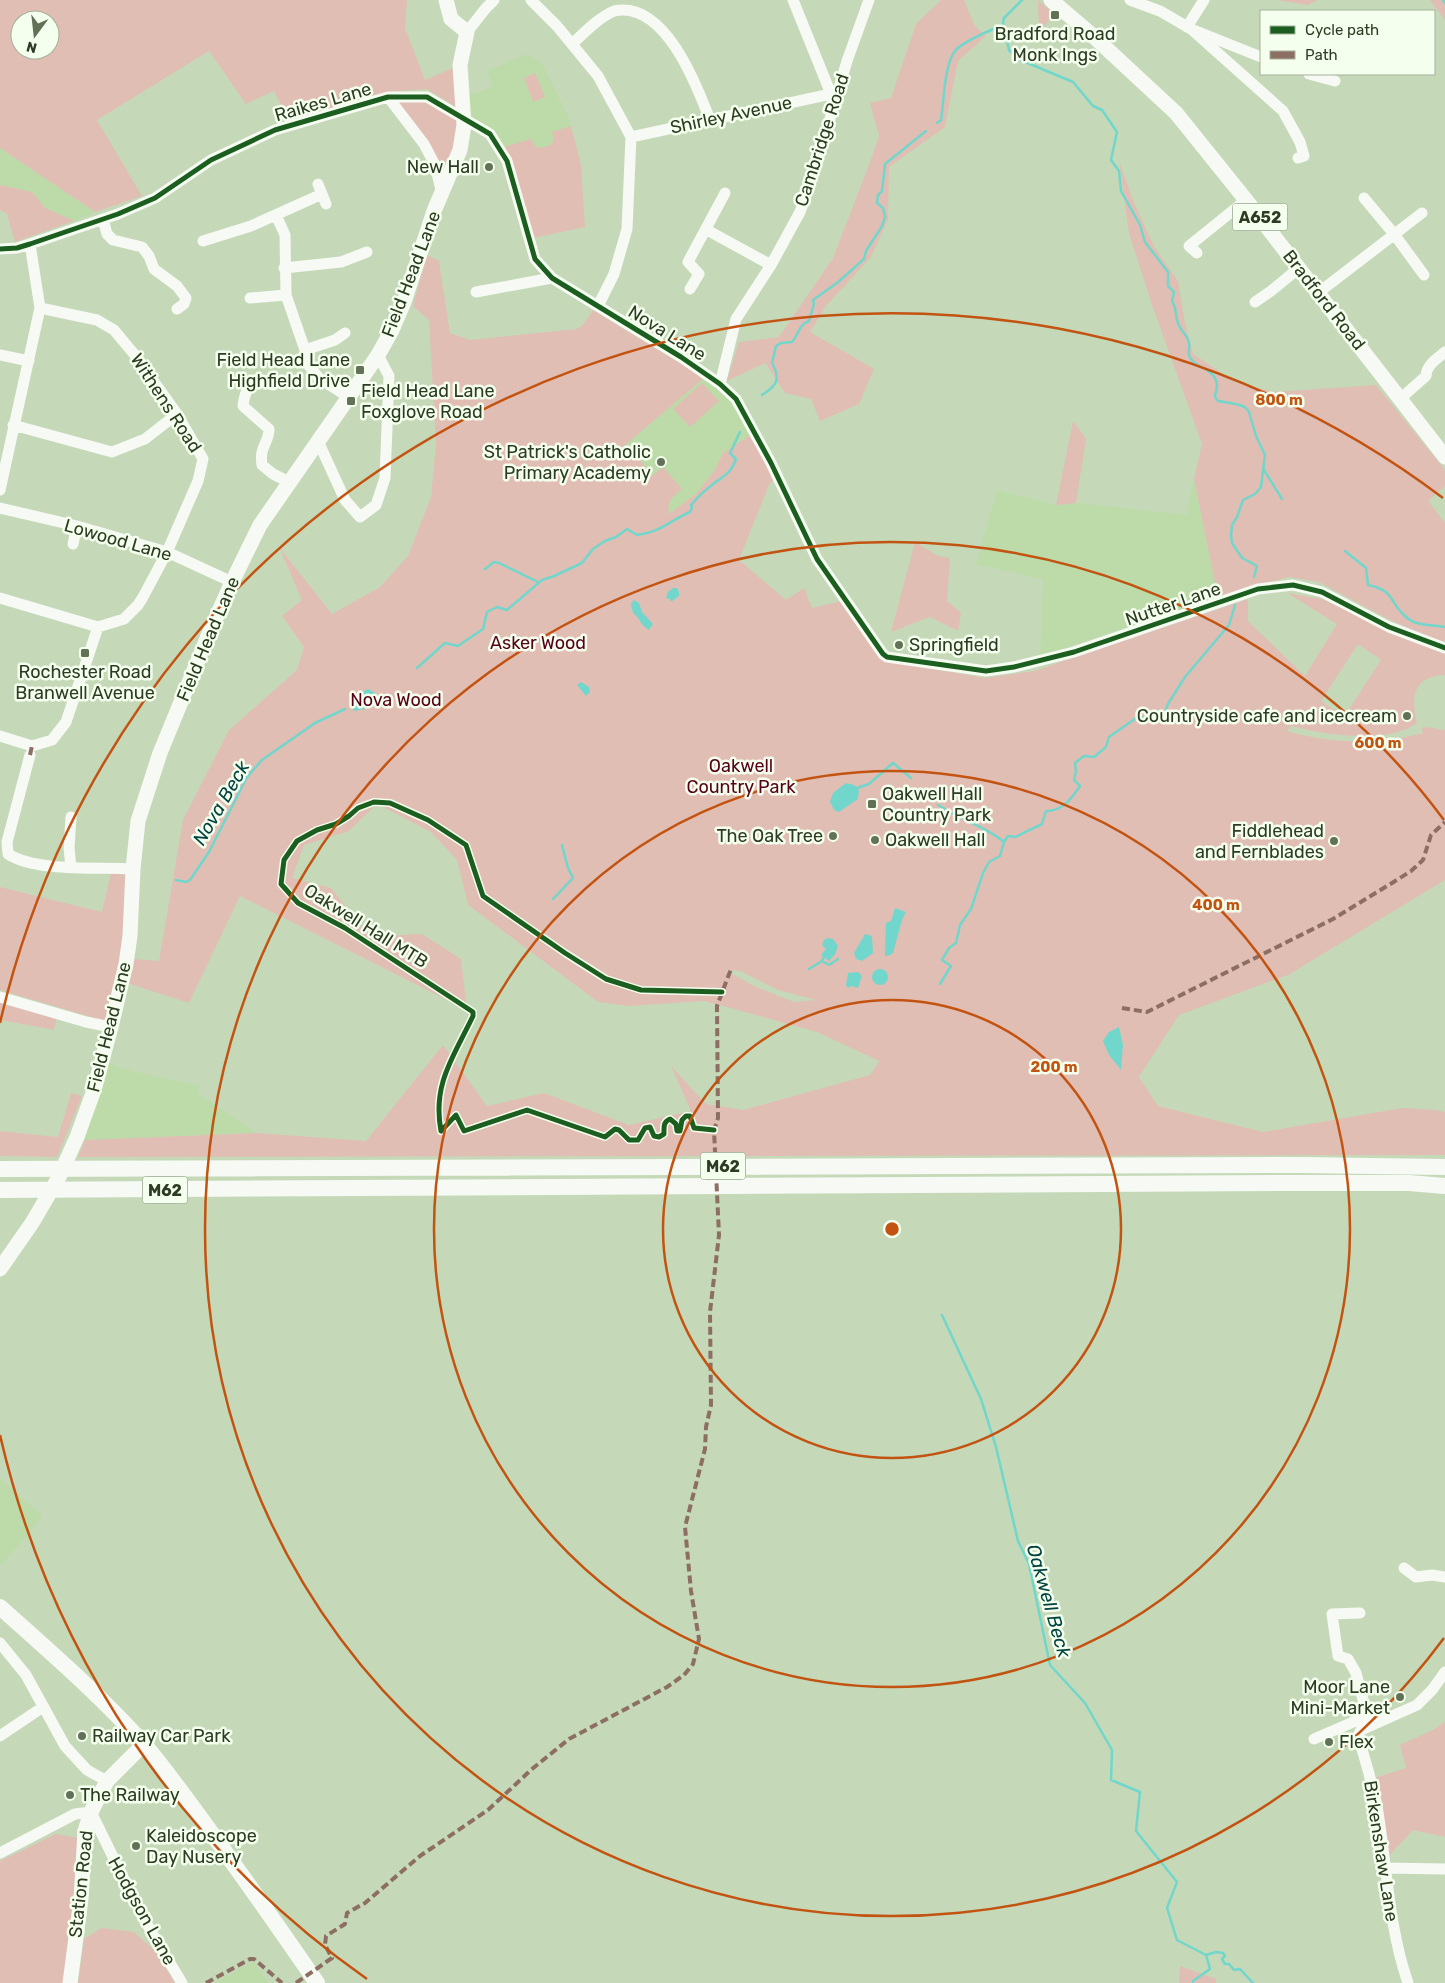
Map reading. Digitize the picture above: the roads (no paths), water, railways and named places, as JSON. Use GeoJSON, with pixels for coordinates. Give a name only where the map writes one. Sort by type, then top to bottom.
{"type":"FeatureCollection","features":[{"type":"Feature","properties":{"kind":"highway","name":"M62"},"geometry":{"type":"LineString","coordinates":[[0,1169],[1279,1165],[1445,1167]]}},
{"type":"Feature","properties":{"kind":"highway","name":"M62"},"geometry":{"type":"LineString","coordinates":[[0,1190],[1274,1183],[1409,1183],[1445,1186]]}},
{"type":"Feature","properties":{"kind":"highway"},"geometry":{"type":"LineString","coordinates":[[0,1607],[75,1675],[144,1744],[245,1879],[317,1983]]}},
{"type":"Feature","properties":{"kind":"main road"},"geometry":{"type":"LineString","coordinates":[[446,0],[451,19],[467,32]]}},
{"type":"Feature","properties":{"kind":"main road","name":"Bradford Road"},"geometry":{"type":"LineString","coordinates":[[1051,0],[1092,35],[1176,113],[1445,456]]}},
{"type":"Feature","properties":{"kind":"main road","name":"Field Head Lane"},"geometry":{"type":"LineString","coordinates":[[0,1269],[32,1223],[60,1177],[94,1090],[126,964],[130,936],[133,869],[138,821],[146,792],[182,699],[232,582],[260,525],[291,483],[378,355],[392,330],[404,302],[422,246],[460,150],[464,118],[460,66],[467,32]]}},
{"type":"Feature","properties":{"kind":"main road","name":"Station Road"},"geometry":{"type":"LineString","coordinates":[[70,1983],[81,1900],[85,1831],[91,1812],[107,1781],[144,1744]]}},
{"type":"Feature","properties":{"kind":"street"},"geometry":{"type":"LineString","coordinates":[[467,32],[494,0]]}},
{"type":"Feature","properties":{"kind":"street"},"geometry":{"type":"LineString","coordinates":[[531,0],[572,44],[598,76],[632,137],[627,229],[614,274],[598,306]]}},
{"type":"Feature","properties":{"kind":"street"},"geometry":{"type":"LineString","coordinates":[[794,0],[833,97]]}},
{"type":"Feature","properties":{"kind":"street","name":"Cambridge Road"},"geometry":{"type":"LineString","coordinates":[[720,384],[736,320],[771,265],[803,204],[814,174],[833,97],[869,0]]}},
{"type":"Feature","properties":{"kind":"street"},"geometry":{"type":"LineString","coordinates":[[1130,0],[1160,11],[1189,28],[1260,57]]}},
{"type":"Feature","properties":{"kind":"street"},"geometry":{"type":"LineString","coordinates":[[1189,28],[1204,0]]}},
{"type":"Feature","properties":{"kind":"street"},"geometry":{"type":"LineString","coordinates":[[572,44],[606,15],[615,11],[633,8],[645,13],[656,20],[670,36],[687,62],[710,120]]}},
{"type":"Feature","properties":{"kind":"street"},"geometry":{"type":"LineString","coordinates":[[1189,28],[1283,111],[1300,142],[1304,156]]}},
{"type":"Feature","properties":{"kind":"street"},"geometry":{"type":"LineString","coordinates":[[1313,75],[1336,81]]}},
{"type":"Feature","properties":{"kind":"street","name":"Raikes Lane"},"geometry":{"type":"LineString","coordinates":[[0,249],[17,248],[30,244],[103,219],[155,198],[211,160],[275,130],[388,98],[427,97],[464,118]]}},
{"type":"Feature","properties":{"kind":"street","name":"Shirley Avenue"},"geometry":{"type":"LineString","coordinates":[[632,137],[833,97]]}},
{"type":"Feature","properties":{"kind":"street"},"geometry":{"type":"LineString","coordinates":[[388,98],[424,144],[435,165],[442,194]]}},
{"type":"Feature","properties":{"kind":"street","name":"Nova Lane"},"geometry":{"type":"LineString","coordinates":[[464,118],[490,134],[507,161],[535,259],[552,278],[681,357],[720,384],[736,399],[771,463],[817,558],[883,654],[887,657],[901,659]]}},
{"type":"Feature","properties":{"kind":"street"},"geometry":{"type":"LineString","coordinates":[[690,289],[698,274],[688,262],[707,230],[725,193]]}},
{"type":"Feature","properties":{"kind":"street"},"geometry":{"type":"LineString","coordinates":[[203,241],[219,241],[322,194]]}},
{"type":"Feature","properties":{"kind":"street"},"geometry":{"type":"LineString","coordinates":[[1364,198],[1394,234],[1424,275]]}},
{"type":"Feature","properties":{"kind":"street"},"geometry":{"type":"LineString","coordinates":[[1197,253],[1189,246],[1246,200]]}},
{"type":"Feature","properties":{"kind":"street"},"geometry":{"type":"LineString","coordinates":[[1318,293],[1422,213]]}},
{"type":"Feature","properties":{"kind":"street"},"geometry":{"type":"LineString","coordinates":[[276,215],[285,235],[284,268],[286,295],[305,350],[306,362],[319,378],[348,397]]}},
{"type":"Feature","properties":{"kind":"street"},"geometry":{"type":"LineString","coordinates":[[103,219],[107,234],[112,240],[142,247],[149,256],[154,269],[191,297],[177,310]]}},
{"type":"Feature","properties":{"kind":"street"},"geometry":{"type":"LineString","coordinates":[[707,230],[771,265]]}},
{"type":"Feature","properties":{"kind":"street"},"geometry":{"type":"LineString","coordinates":[[0,490],[1,476],[40,308],[30,244]]}},
{"type":"Feature","properties":{"kind":"street"},"geometry":{"type":"LineString","coordinates":[[284,268],[341,262],[367,252]]}},
{"type":"Feature","properties":{"kind":"street"},"geometry":{"type":"LineString","coordinates":[[1255,302],[1299,268]]}},
{"type":"Feature","properties":{"kind":"street"},"geometry":{"type":"LineString","coordinates":[[476,292],[552,278]]}},
{"type":"Feature","properties":{"kind":"street"},"geometry":{"type":"LineString","coordinates":[[250,298],[286,295]]}},
{"type":"Feature","properties":{"kind":"street"},"geometry":{"type":"LineString","coordinates":[[265,297],[266,309]]}},
{"type":"Feature","properties":{"kind":"street","name":"Withens Road"},"geometry":{"type":"LineString","coordinates":[[40,308],[97,320],[114,330],[134,354],[177,414],[203,459],[198,481],[167,552]]}},
{"type":"Feature","properties":{"kind":"street"},"geometry":{"type":"LineString","coordinates":[[305,350],[335,340],[345,333]]}},
{"type":"Feature","properties":{"kind":"street"},"geometry":{"type":"LineString","coordinates":[[1400,399],[1426,376],[1426,371],[1430,365],[1445,352]]}},
{"type":"Feature","properties":{"kind":"street"},"geometry":{"type":"LineString","coordinates":[[0,355],[29,361]]}},
{"type":"Feature","properties":{"kind":"street"},"geometry":{"type":"LineString","coordinates":[[318,441],[344,500],[360,517],[376,505],[385,478],[389,376],[378,355]]}},
{"type":"Feature","properties":{"kind":"street"},"geometry":{"type":"LineString","coordinates":[[273,385],[258,376],[244,396],[243,406],[269,429],[269,436],[262,448],[262,465],[273,474],[291,483]]}},
{"type":"Feature","properties":{"kind":"street"},"geometry":{"type":"LineString","coordinates":[[13,425],[112,452],[146,439],[177,414]]}},
{"type":"Feature","properties":{"kind":"street","name":"Lowood Lane"},"geometry":{"type":"LineString","coordinates":[[0,508],[77,526],[167,552],[232,582]]}},
{"type":"Feature","properties":{"kind":"street"},"geometry":{"type":"LineString","coordinates":[[73,544],[77,526]]}},
{"type":"Feature","properties":{"kind":"street"},"geometry":{"type":"LineString","coordinates":[[0,598],[98,627],[124,619],[138,605],[167,552]]}},
{"type":"Feature","properties":{"kind":"street","name":"Nutter Lane"},"geometry":{"type":"LineString","coordinates":[[901,659],[986,671],[1014,667],[1074,652],[1258,589],[1292,585],[1322,592],[1389,627],[1445,648]]}},
{"type":"Feature","properties":{"kind":"street"},"geometry":{"type":"LineString","coordinates":[[0,736],[32,746],[52,740],[66,722],[98,627]]}},
{"type":"Feature","properties":{"kind":"street"},"geometry":{"type":"LineString","coordinates":[[30,754],[7,842],[8,854],[16,859],[30,863],[71,867],[133,869]]}},
{"type":"Feature","properties":{"kind":"street"},"geometry":{"type":"LineString","coordinates":[[71,817],[71,867]]}},
{"type":"Feature","properties":{"kind":"street"},"geometry":{"type":"LineString","coordinates":[[0,997],[111,1028]]}},
{"type":"Feature","properties":{"kind":"street"},"geometry":{"type":"LineString","coordinates":[[1404,1568],[1416,1577],[1445,1576]]}},
{"type":"Feature","properties":{"kind":"street"},"geometry":{"type":"LineString","coordinates":[[1360,1613],[1332,1614],[1338,1656],[1348,1659],[1356,1673],[1369,1721]]}},
{"type":"Feature","properties":{"kind":"street"},"geometry":{"type":"LineString","coordinates":[[1,1647],[26,1675],[66,1746],[87,1770],[107,1781]]}},
{"type":"Feature","properties":{"kind":"street"},"geometry":{"type":"LineString","coordinates":[[1314,1739],[1417,1706],[1445,1672]]}},
{"type":"Feature","properties":{"kind":"street"},"geometry":{"type":"LineString","coordinates":[[0,1736],[43,1708]]}},
{"type":"Feature","properties":{"kind":"street","name":"Birkenshaw Lane"},"geometry":{"type":"LineString","coordinates":[[1369,1721],[1358,1736],[1377,1807],[1394,1934],[1408,1983]]}},
{"type":"Feature","properties":{"kind":"street"},"geometry":{"type":"LineString","coordinates":[[0,1853],[75,1814],[91,1812]]}},
{"type":"Feature","properties":{"kind":"street","name":"Hodgson Lane"},"geometry":{"type":"LineString","coordinates":[[91,1812],[138,1909],[182,1983]]}},
{"type":"Feature","properties":{"kind":"street"},"geometry":{"type":"LineString","coordinates":[[1384,1868],[1445,1869]]}},
{"type":"Feature","properties":{"kind":"water"},"geometry":{"type":"Polygon","coordinates":[[[673,588],[677,588],[679,596],[671,602],[670,599],[666,598],[668,592],[673,588]]]}},
{"type":"Feature","properties":{"kind":"water"},"geometry":{"type":"Polygon","coordinates":[[[634,600],[639,603],[642,612],[653,624],[649,630],[633,613],[631,604],[634,600]]]}},
{"type":"Feature","properties":{"kind":"water"},"geometry":{"type":"Polygon","coordinates":[[[581,682],[589,687],[590,692],[586,696],[577,685],[581,682]]]}},
{"type":"Feature","properties":{"kind":"water"},"geometry":{"type":"Polygon","coordinates":[[[368,689],[377,694],[376,702],[364,709],[354,711],[350,702],[358,694],[368,689]]]}},
{"type":"Feature","properties":{"kind":"water"},"geometry":{"type":"Polygon","coordinates":[[[846,783],[854,785],[859,790],[858,799],[839,812],[834,810],[830,802],[833,793],[846,783]]]}},
{"type":"Feature","properties":{"kind":"water"},"geometry":{"type":"Polygon","coordinates":[[[895,908],[906,912],[893,953],[885,956],[886,923],[891,921],[895,908]]]}},
{"type":"Feature","properties":{"kind":"water"},"geometry":{"type":"Polygon","coordinates":[[[865,934],[872,936],[873,953],[862,961],[856,959],[854,953],[865,934]]]}},
{"type":"Feature","properties":{"kind":"water"},"geometry":{"type":"Polygon","coordinates":[[[827,938],[833,939],[838,946],[835,954],[829,961],[821,955],[826,949],[822,945],[827,938]]]}},
{"type":"Feature","properties":{"kind":"water"},"geometry":{"type":"Polygon","coordinates":[[[880,969],[888,977],[880,985],[872,977],[880,969]]]}},
{"type":"Feature","properties":{"kind":"water"},"geometry":{"type":"Polygon","coordinates":[[[858,972],[862,976],[858,988],[851,986],[848,988],[846,985],[848,973],[858,972]]]}},
{"type":"Feature","properties":{"kind":"water"},"geometry":{"type":"Polygon","coordinates":[[[1119,1027],[1123,1045],[1121,1070],[1109,1055],[1103,1041],[1109,1032],[1119,1027]]]}},
{"type":"Feature","properties":{"kind":"waterway"},"geometry":{"type":"LineString","coordinates":[[1022,0],[1004,18],[1003,23],[1009,50],[1018,59],[1073,82],[1093,106],[1102,110],[1117,132],[1111,160],[1119,171],[1121,191],[1140,225],[1145,242],[1168,272],[1168,286],[1174,292],[1172,301],[1179,326],[1188,340],[1191,360],[1213,375],[1217,386],[1215,397],[1218,401],[1245,407],[1249,412],[1256,436],[1265,455],[1261,487],[1255,494],[1243,500],[1232,525],[1231,536],[1232,543],[1242,558],[1257,566],[1254,577]]}},
{"type":"Feature","properties":{"kind":"waterway","name":"Nova Beck"},"geometry":{"type":"LineString","coordinates":[[937,123],[941,120],[947,74],[951,57],[955,51],[971,40],[1003,25]]}},
{"type":"Feature","properties":{"kind":"waterway","name":"Nova Beck"},"geometry":{"type":"LineString","coordinates":[[762,395],[776,382],[776,373],[772,363],[776,346],[781,343],[792,342],[801,327],[809,321],[814,304],[813,300],[837,283],[864,259],[866,251],[882,226],[885,217],[883,208],[877,203],[878,195],[882,191],[885,164],[926,131]]}},
{"type":"Feature","properties":{"kind":"waterway","name":"Nova Beck"},"geometry":{"type":"LineString","coordinates":[[417,668],[445,643],[458,646],[483,629],[487,612],[497,607],[507,610],[542,580],[582,563],[593,549],[605,541],[616,537],[627,529],[637,535],[646,534],[690,512],[691,505],[732,468],[736,459],[730,453],[740,432]]}},
{"type":"Feature","properties":{"kind":"waterway"},"geometry":{"type":"LineString","coordinates":[[1264,470],[1282,499]]}},
{"type":"Feature","properties":{"kind":"waterway"},"geometry":{"type":"LineString","coordinates":[[1345,551],[1366,568],[1368,585],[1388,593],[1400,611],[1409,620],[1419,624],[1445,627]]}},
{"type":"Feature","properties":{"kind":"waterway"},"geometry":{"type":"LineString","coordinates":[[485,569],[494,562],[499,563],[538,582]]}},
{"type":"Feature","properties":{"kind":"waterway","name":"Oakwell Beck"},"geometry":{"type":"LineString","coordinates":[[940,984],[951,966],[942,960],[949,948],[956,943],[960,925],[971,909],[983,873],[989,862],[1000,856],[1008,836],[1015,837],[1042,824],[1046,811],[1062,807],[1070,800],[1080,786],[1074,780],[1075,763],[1084,756],[1094,757],[1106,747],[1109,737],[1139,716],[1150,720],[1165,712],[1185,677],[1229,625],[1235,605]]}},
{"type":"Feature","properties":{"kind":"waterway","name":"Nova Beck"},"geometry":{"type":"LineString","coordinates":[[176,880],[186,882],[190,880],[209,852],[247,777],[262,760],[315,723],[345,709]]}},
{"type":"Feature","properties":{"kind":"waterway"},"geometry":{"type":"LineString","coordinates":[[857,788],[869,784],[893,763],[911,778]]}},
{"type":"Feature","properties":{"kind":"waterway"},"geometry":{"type":"LineString","coordinates":[[938,805],[988,831],[1004,842]]}},
{"type":"Feature","properties":{"kind":"waterway"},"geometry":{"type":"LineString","coordinates":[[553,899],[573,878],[568,868],[562,845]]}},
{"type":"Feature","properties":{"kind":"waterway"},"geometry":{"type":"LineString","coordinates":[[809,969],[822,961],[824,957]]}},
{"type":"Feature","properties":{"kind":"waterway"},"geometry":{"type":"LineString","coordinates":[[822,961],[829,965],[838,959]]}},
{"type":"Feature","properties":{"kind":"waterway","name":"Oakwell Beck"},"geometry":{"type":"LineString","coordinates":[[942,1315],[981,1399],[996,1447],[1018,1541],[1029,1564],[1050,1665],[1085,1703],[1112,1750],[1111,1780],[1140,1792],[1136,1831],[1177,1882],[1167,1908],[1177,1940],[1206,1955]]}},
{"type":"Feature","properties":{"kind":"waterway"},"geometry":{"type":"LineString","coordinates":[[1206,1955],[1216,1952],[1223,1953],[1225,1956],[1222,1959],[1225,1964],[1229,1964],[1234,1970],[1240,1969],[1253,1983]]}},
{"type":"Feature","properties":{"kind":"waterway"},"geometry":{"type":"LineString","coordinates":[[1193,1983],[1193,1981],[1210,1969],[1206,1955]]}},
{"type":"Feature","properties":{"kind":"place","name":"Bradford Road Monk Ings"},"geometry":{"type":"Point","coordinates":[1055,15]}},
{"type":"Feature","properties":{"kind":"place","name":"New Hall"},"geometry":{"type":"Point","coordinates":[489,167]}},
{"type":"Feature","properties":{"kind":"place","name":"Field Head Lane Highfield Drive"},"geometry":{"type":"Point","coordinates":[360,370]}},
{"type":"Feature","properties":{"kind":"place","name":"Field Head Lane Foxglove Road"},"geometry":{"type":"Point","coordinates":[351,401]}},
{"type":"Feature","properties":{"kind":"place","name":"St Patrick's Catholic Primary Academy"},"geometry":{"type":"Point","coordinates":[661,462]}},
{"type":"Feature","properties":{"kind":"place","name":"Springfield"},"geometry":{"type":"Point","coordinates":[899,645]}},
{"type":"Feature","properties":{"kind":"place","name":"Rochester Road Branwell Avenue"},"geometry":{"type":"Point","coordinates":[85,653]}},
{"type":"Feature","properties":{"kind":"place","name":"Countryside cafe and icecream"},"geometry":{"type":"Point","coordinates":[1407,716]}},
{"type":"Feature","properties":{"kind":"place","name":"Oakwell Hall Country Park"},"geometry":{"type":"Point","coordinates":[872,804]}},
{"type":"Feature","properties":{"kind":"place","name":"The Oak Tree"},"geometry":{"type":"Point","coordinates":[833,836]}},
{"type":"Feature","properties":{"kind":"place","name":"Oakwell Hall"},"geometry":{"type":"Point","coordinates":[875,840]}},
{"type":"Feature","properties":{"kind":"place","name":"Fiddlehead and Fernblades"},"geometry":{"type":"Point","coordinates":[1334,841]}},
{"type":"Feature","properties":{"kind":"place","name":"Moor Lane Mini-Market"},"geometry":{"type":"Point","coordinates":[1400,1697]}},
{"type":"Feature","properties":{"kind":"place","name":"Railway Car Park"},"geometry":{"type":"Point","coordinates":[82,1736]}},
{"type":"Feature","properties":{"kind":"place","name":"Flex"},"geometry":{"type":"Point","coordinates":[1329,1742]}},
{"type":"Feature","properties":{"kind":"place","name":"The Railway"},"geometry":{"type":"Point","coordinates":[70,1795]}},
{"type":"Feature","properties":{"kind":"place","name":"Kaleidoscope Day Nusery"},"geometry":{"type":"Point","coordinates":[136,1846]}},
{"type":"Feature","properties":{"kind":"park label","name":"Asker Wood"},"geometry":{"type":"Point","coordinates":[538,643]}},
{"type":"Feature","properties":{"kind":"park label","name":"Nova Wood"},"geometry":{"type":"Point","coordinates":[396,700]}},
{"type":"Feature","properties":{"kind":"park label","name":"Oakwell Country Park"},"geometry":{"type":"Point","coordinates":[741,776]}}]}
